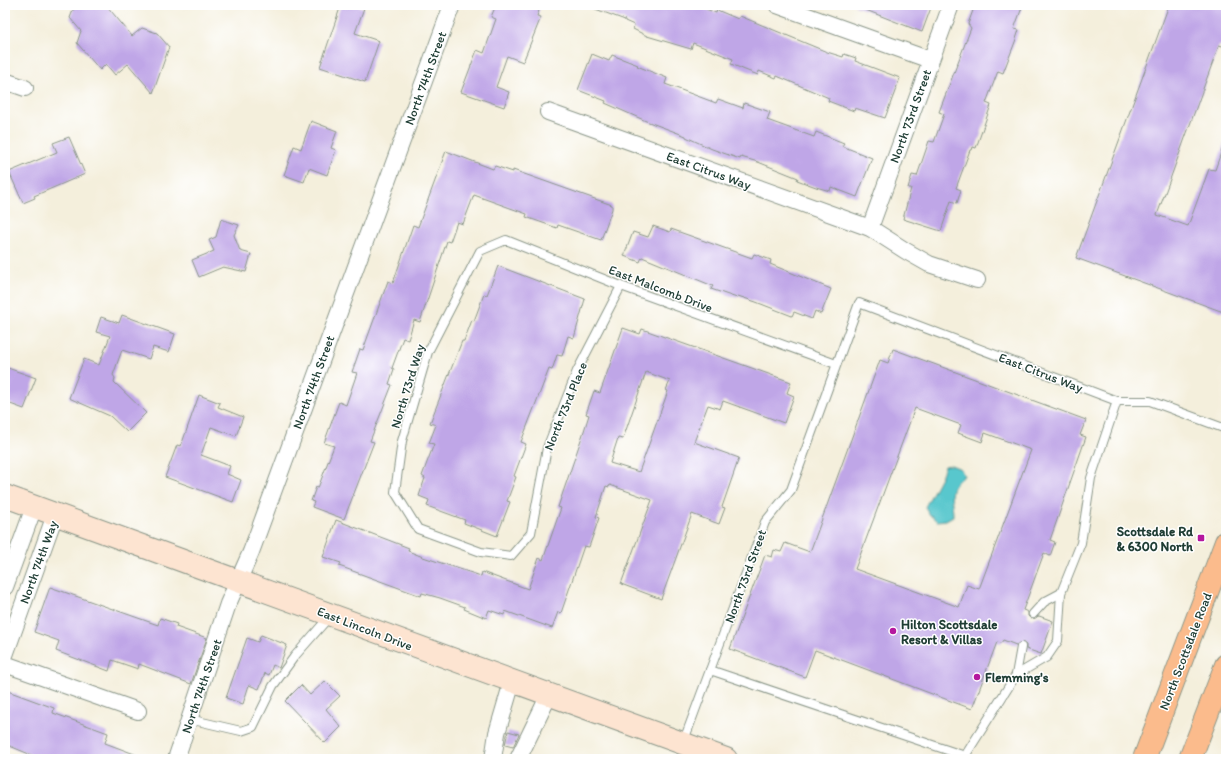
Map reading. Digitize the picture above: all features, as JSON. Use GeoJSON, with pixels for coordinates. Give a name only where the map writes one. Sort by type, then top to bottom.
{"type":"FeatureCollection","features":[{"type":"Feature","properties":{"kind":"main road","name":"East Lincoln Drive"},"geometry":{"type":"LineString","coordinates":[[5,496],[726,759]]}},
{"type":"Feature","properties":{"kind":"main road","name":"North Scottsdale Road"},"geometry":{"type":"LineString","coordinates":[[1144,759],[1226,542]]}},
{"type":"Feature","properties":{"kind":"main road"},"geometry":{"type":"LineString","coordinates":[[1190,759],[1226,665]]}},
{"type":"Feature","properties":{"kind":"street","name":"North 74th Street"},"geometry":{"type":"LineString","coordinates":[[176,759],[228,605],[253,544],[452,5]]}},
{"type":"Feature","properties":{"kind":"street"},"geometry":{"type":"LineString","coordinates":[[777,5],[930,60]]}},
{"type":"Feature","properties":{"kind":"street","name":"North 73rd Street"},"geometry":{"type":"LineString","coordinates":[[870,228],[951,5]]}},
{"type":"Feature","properties":{"kind":"street"},"geometry":{"type":"LineString","coordinates":[[5,81],[25,88]]}},
{"type":"Feature","properties":{"kind":"street","name":"East Citrus Way"},"geometry":{"type":"LineString","coordinates":[[548,112],[870,228],[929,264],[977,280]]}},
{"type":"Feature","properties":{"kind":"street","name":"North 74th Way"},"geometry":{"type":"LineString","coordinates":[[5,587],[34,507]]}},
{"type":"Feature","properties":{"kind":"street","name":"North 74th Way"},"geometry":{"type":"LineString","coordinates":[[5,655],[55,515]]}},
{"type":"Feature","properties":{"kind":"street"},"geometry":{"type":"LineString","coordinates":[[5,664],[138,711]]}},
{"type":"Feature","properties":{"kind":"street"},"geometry":{"type":"LineString","coordinates":[[493,759],[497,733],[512,682]]}},
{"type":"Feature","properties":{"kind":"street"},"geometry":{"type":"LineString","coordinates":[[518,759],[549,695]]}},
{"type":"Feature","properties":{"kind":"lane","name":"East Malcomb Drive"},"geometry":{"type":"LineString","coordinates":[[480,251],[506,240],[621,286],[836,364]]}},
{"type":"Feature","properties":{"kind":"lane","name":"North 73rd Way"},"geometry":{"type":"LineString","coordinates":[[480,251],[428,352],[402,442],[395,492],[418,529],[481,552],[511,556],[531,533]]}},
{"type":"Feature","properties":{"kind":"lane","name":"North 73rd Place"},"geometry":{"type":"LineString","coordinates":[[531,533],[547,448],[578,371],[621,286]]}},
{"type":"Feature","properties":{"kind":"lane","name":"North 73rd Street"},"geometry":{"type":"LineString","coordinates":[[683,743],[765,522],[791,490],[859,303]]}},
{"type":"Feature","properties":{"kind":"lane","name":"East Citrus Way"},"geometry":{"type":"LineString","coordinates":[[859,303],[1117,401],[1150,401],[1226,429]]}},
{"type":"Feature","properties":{"kind":"lane"},"geometry":{"type":"LineString","coordinates":[[1016,675],[1047,657],[1058,641],[1061,593],[1081,543],[1091,478],[1117,401]]}},
{"type":"Feature","properties":{"kind":"lane"},"geometry":{"type":"LineString","coordinates":[[1033,614],[1044,602],[1061,593]]}},
{"type":"Feature","properties":{"kind":"lane"},"geometry":{"type":"LineString","coordinates":[[189,718],[241,731],[253,727],[273,686],[294,657],[331,615]]}},
{"type":"Feature","properties":{"kind":"lane"},"geometry":{"type":"LineString","coordinates":[[710,670],[965,756],[1016,675],[1021,647]]}},
{"type":"Feature","properties":{"kind":"water"},"geometry":{"type":"Polygon","coordinates":[[[951,465],[961,469],[964,476],[954,485],[952,489],[951,498],[953,516],[946,520],[937,521],[930,515],[925,507],[941,477],[945,466],[951,465]]]}},
{"type":"Feature","properties":{"kind":"building"},"geometry":{"type":"Polygon","coordinates":[[[75,5],[106,5],[132,36],[142,28],[157,33],[169,47],[153,93],[128,64],[115,75],[106,64],[100,70],[77,43],[81,31],[70,18],[75,5]]]}},
{"type":"Feature","properties":{"kind":"building"},"geometry":{"type":"Polygon","coordinates":[[[341,5],[354,5],[364,8],[355,33],[379,41],[365,82],[320,67],[341,5]]]}},
{"type":"Feature","properties":{"kind":"building"},"geometry":{"type":"Polygon","coordinates":[[[496,5],[541,5],[537,16],[541,17],[523,62],[507,56],[496,87],[509,92],[504,107],[461,92],[477,50],[484,53],[496,19],[491,17],[496,5]]]}},
{"type":"Feature","properties":{"kind":"building"},"geometry":{"type":"Polygon","coordinates":[[[590,5],[696,5],[716,13],[717,10],[738,19],[740,16],[827,52],[843,57],[844,54],[856,58],[855,61],[900,78],[885,118],[855,108],[854,111],[828,101],[829,98],[777,76],[776,78],[759,71],[758,75],[745,70],[731,64],[733,59],[693,43],[691,49],[647,36],[633,29],[634,25],[625,20],[590,7],[590,5]]]}},
{"type":"Feature","properties":{"kind":"building"},"geometry":{"type":"Polygon","coordinates":[[[853,5],[932,5],[922,32],[853,5]]]}},
{"type":"Feature","properties":{"kind":"building"},"geometry":{"type":"Polygon","coordinates":[[[975,5],[1023,5],[1014,29],[1019,30],[1015,42],[1003,73],[998,71],[986,103],[991,105],[976,148],[973,147],[972,150],[970,150],[956,188],[961,190],[957,203],[951,201],[941,231],[903,219],[911,188],[908,188],[912,175],[917,176],[929,141],[934,142],[944,114],[939,112],[971,28],[968,24],[975,5]]]}},
{"type":"Feature","properties":{"kind":"building"},"geometry":{"type":"Polygon","coordinates":[[[1169,5],[1226,5],[1226,47],[1219,45],[1157,215],[1188,226],[1209,169],[1215,170],[1224,144],[1226,144],[1226,313],[1076,258],[1169,5]]]}},
{"type":"Feature","properties":{"kind":"building"},"geometry":{"type":"Polygon","coordinates":[[[592,54],[609,61],[612,55],[638,65],[637,66],[667,78],[665,84],[716,103],[718,99],[743,108],[744,103],[770,112],[767,120],[814,137],[816,132],[844,143],[842,146],[872,158],[857,197],[831,187],[830,191],[816,187],[758,162],[741,157],[740,159],[712,149],[686,136],[646,121],[605,103],[606,101],[578,90],[592,54]]]}},
{"type":"Feature","properties":{"kind":"building"},"geometry":{"type":"Polygon","coordinates":[[[311,121],[337,131],[331,148],[336,150],[327,175],[309,168],[304,182],[284,175],[294,146],[301,149],[311,121]]]}},
{"type":"Feature","properties":{"kind":"building"},"geometry":{"type":"Polygon","coordinates":[[[69,137],[85,174],[34,196],[35,198],[23,203],[9,172],[57,152],[53,143],[69,137]]]}},
{"type":"Feature","properties":{"kind":"building"},"geometry":{"type":"Polygon","coordinates":[[[446,151],[493,169],[495,166],[513,172],[513,170],[612,205],[612,209],[601,240],[558,225],[557,228],[526,217],[527,214],[474,195],[463,224],[457,222],[450,242],[447,241],[420,322],[414,320],[408,340],[403,338],[392,368],[394,369],[389,384],[392,385],[370,441],[374,442],[344,519],[312,507],[314,502],[311,501],[316,487],[318,488],[334,446],[324,443],[339,402],[346,405],[357,373],[352,372],[360,349],[363,350],[388,281],[393,283],[413,225],[418,227],[446,151]]]}},
{"type":"Feature","properties":{"kind":"building"},"geometry":{"type":"Polygon","coordinates":[[[221,219],[239,225],[234,235],[240,251],[251,254],[246,272],[223,267],[199,277],[192,260],[214,251],[209,240],[216,237],[221,219]]]}},
{"type":"Feature","properties":{"kind":"building"},"geometry":{"type":"Polygon","coordinates":[[[653,226],[670,232],[671,229],[752,258],[754,254],[771,260],[770,264],[831,289],[821,314],[815,311],[812,319],[794,312],[792,316],[738,296],[737,298],[711,289],[713,286],[642,257],[640,262],[624,256],[633,232],[648,237],[653,226]]]}},
{"type":"Feature","properties":{"kind":"building"},"geometry":{"type":"Polygon","coordinates":[[[498,266],[585,299],[574,338],[568,336],[562,356],[557,355],[552,370],[549,369],[521,442],[526,444],[514,476],[516,477],[507,501],[510,502],[497,536],[464,523],[465,520],[427,506],[429,500],[419,496],[425,478],[422,476],[434,444],[429,443],[436,425],[430,423],[462,341],[464,341],[472,320],[474,321],[484,294],[487,295],[498,266]]]}},
{"type":"Feature","properties":{"kind":"building"},"geometry":{"type":"Polygon","coordinates":[[[122,315],[175,334],[169,352],[153,347],[149,359],[122,350],[113,375],[115,378],[114,382],[146,413],[127,432],[110,416],[69,398],[84,359],[99,365],[110,336],[96,332],[101,317],[119,323],[122,315]]]}},
{"type":"Feature","properties":{"kind":"building"},"geometry":{"type":"Polygon","coordinates":[[[623,328],[640,334],[642,329],[791,382],[787,393],[794,396],[784,423],[723,401],[720,409],[708,405],[694,442],[739,458],[722,507],[725,508],[719,524],[692,514],[661,599],[621,584],[652,500],[610,485],[609,487],[606,486],[596,517],[599,518],[589,547],[584,546],[561,613],[558,612],[552,628],[505,611],[504,615],[489,610],[486,618],[464,609],[465,607],[422,593],[421,596],[339,566],[341,563],[323,557],[336,520],[409,548],[408,551],[423,557],[481,576],[482,572],[528,589],[539,558],[543,560],[561,508],[558,507],[589,415],[586,414],[594,391],[600,393],[623,328]],[[646,372],[623,439],[618,438],[610,463],[639,472],[668,391],[666,390],[670,381],[646,372]]]}},
{"type":"Feature","properties":{"kind":"building"},"geometry":{"type":"Polygon","coordinates":[[[893,349],[1086,420],[1080,435],[1086,437],[1050,540],[1055,542],[1050,556],[1044,553],[1023,610],[1028,612],[1028,616],[1031,619],[1039,616],[1053,621],[1041,654],[1026,649],[1026,645],[1022,642],[1016,645],[1003,640],[1001,643],[997,642],[972,709],[815,650],[805,677],[730,649],[765,555],[772,557],[774,550],[781,552],[785,543],[810,552],[880,360],[888,363],[893,349]],[[915,408],[855,569],[959,607],[967,585],[979,589],[1031,450],[985,433],[982,442],[958,433],[961,425],[915,408]]]}},
{"type":"Feature","properties":{"kind":"building"},"geometry":{"type":"Polygon","coordinates":[[[5,367],[36,378],[24,409],[5,402],[5,367]]]}},
{"type":"Feature","properties":{"kind":"building"},"geometry":{"type":"Polygon","coordinates":[[[199,395],[220,403],[218,407],[243,417],[236,436],[211,427],[201,455],[230,466],[227,474],[241,480],[233,502],[165,477],[177,445],[181,446],[199,395]]]}},
{"type":"Feature","properties":{"kind":"building"},"geometry":{"type":"Polygon","coordinates":[[[50,587],[158,625],[160,618],[177,624],[176,627],[207,638],[191,684],[139,664],[138,669],[112,660],[109,671],[56,651],[59,641],[34,632],[50,587]]]}},
{"type":"Feature","properties":{"kind":"building"},"geometry":{"type":"Polygon","coordinates":[[[261,635],[287,645],[279,668],[273,665],[269,675],[265,673],[259,689],[249,685],[243,704],[226,698],[247,638],[258,642],[261,635]]]}},
{"type":"Feature","properties":{"kind":"building"},"geometry":{"type":"Polygon","coordinates":[[[325,681],[340,696],[326,709],[341,727],[325,743],[285,701],[301,685],[310,695],[325,681]]]}},
{"type":"Feature","properties":{"kind":"building"},"geometry":{"type":"Polygon","coordinates":[[[5,690],[54,708],[53,713],[108,733],[105,743],[145,758],[41,759],[5,744],[5,690]]]}},
{"type":"Feature","properties":{"kind":"building"},"geometry":{"type":"Polygon","coordinates":[[[508,731],[519,734],[513,747],[505,745],[508,731]]]}},
{"type":"Feature","properties":{"kind":"place","name":"Scottsdale Rd & 6300 North"},"geometry":{"type":"Point","coordinates":[1201,538]}},
{"type":"Feature","properties":{"kind":"place","name":"Hilton Scottsdale Resort & Villas"},"geometry":{"type":"Point","coordinates":[893,631]}},
{"type":"Feature","properties":{"kind":"place","name":"Flemming's"},"geometry":{"type":"Point","coordinates":[977,677]}}]}
